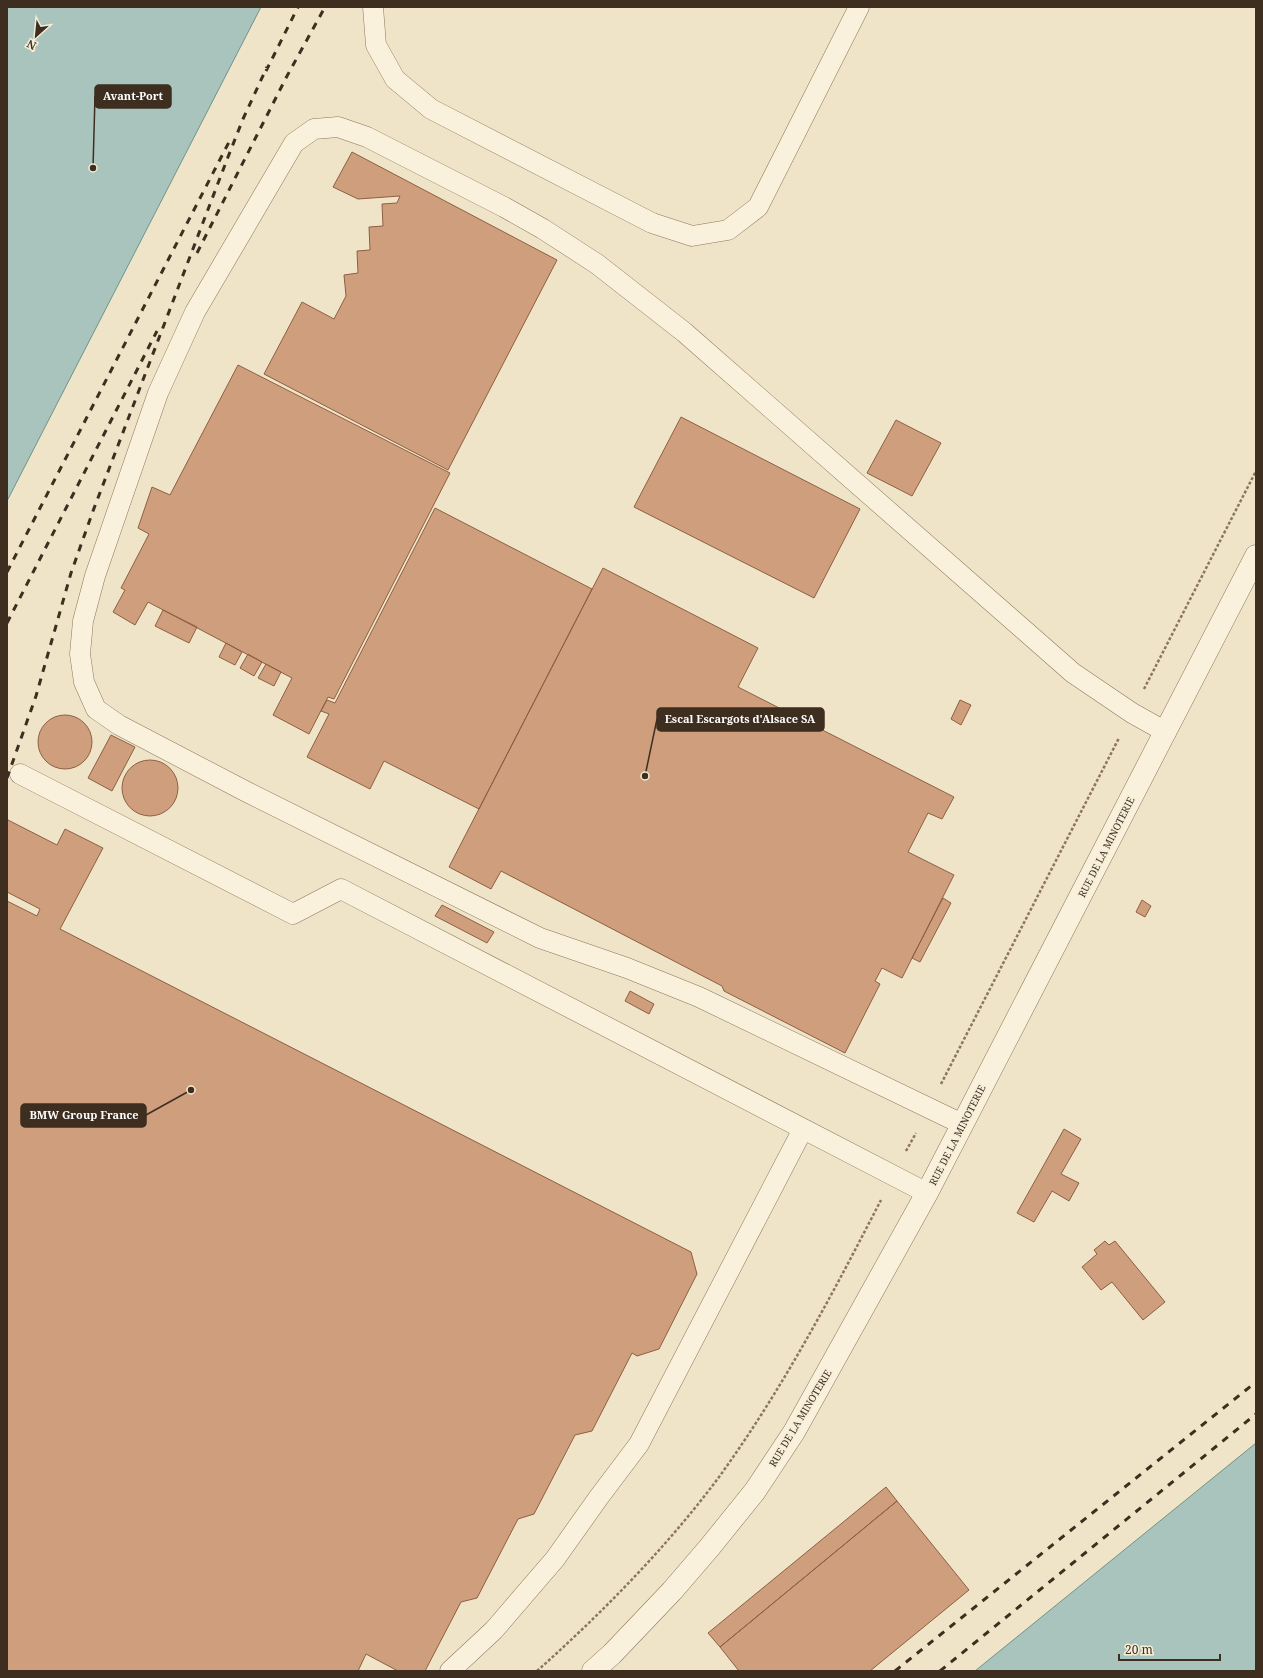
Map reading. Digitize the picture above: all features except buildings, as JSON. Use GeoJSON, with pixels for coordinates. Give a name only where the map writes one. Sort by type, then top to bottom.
{"type":"FeatureCollection","features":[{"type":"Feature","properties":{"kind":"street","name":"RUE DE LA MINOTERIE"},"geometry":{"type":"LineString","coordinates":[[593,1671],[612,1654],[672,1591],[710,1548],[755,1491],[794,1432],[927,1193],[1256,556]]}},
{"type":"Feature","properties":{"kind":"lane"},"geometry":{"type":"LineString","coordinates":[[373,7],[376,45],[395,79],[431,109],[652,224],[692,236],[728,230],[758,207],[859,7]]}},
{"type":"Feature","properties":{"kind":"lane"},"geometry":{"type":"LineString","coordinates":[[962,1124],[699,997],[627,968],[540,938],[247,792],[119,725],[96,709],[84,682],[80,654],[83,621],[96,576],[158,393],[196,312],[294,143],[314,129],[338,127],[367,137],[504,207],[543,229],[597,264],[684,332],[1073,673],[1132,713],[1166,732]]}},
{"type":"Feature","properties":{"kind":"lane"},"geometry":{"type":"LineString","coordinates":[[20,774],[293,914],[340,889],[927,1193]]}},
{"type":"Feature","properties":{"kind":"lane"},"geometry":{"type":"LineString","coordinates":[[450,1671],[494,1630],[556,1559],[599,1497],[639,1444],[803,1129]]}},
{"type":"Feature","properties":{"kind":"water"},"geometry":{"type":"Polygon","coordinates":[[[7,7],[261,7],[7,501],[7,7]]]}},
{"type":"Feature","properties":{"kind":"water"},"geometry":{"type":"Polygon","coordinates":[[[1256,1443],[1256,1671],[975,1671],[1256,1443]]]}},
{"type":"Feature","properties":{"kind":"railway"},"geometry":{"type":"LineString","coordinates":[[266,71],[298,7]]}},
{"type":"Feature","properties":{"kind":"railway"},"geometry":{"type":"LineString","coordinates":[[197,253],[287,76],[325,7]]}},
{"type":"Feature","properties":{"kind":"railway"},"geometry":{"type":"LineString","coordinates":[[7,778],[36,696],[71,573],[93,511],[228,157],[243,119],[267,67]]}},
{"type":"Feature","properties":{"kind":"railway"},"geometry":{"type":"LineString","coordinates":[[7,572],[229,142]]}},
{"type":"Feature","properties":{"kind":"railway"},"geometry":{"type":"LineString","coordinates":[[7,623],[157,331]]}},
{"type":"Feature","properties":{"kind":"railway"},"geometry":{"type":"LineString","coordinates":[[895,1671],[1256,1382]]}},
{"type":"Feature","properties":{"kind":"railway"},"geometry":{"type":"LineString","coordinates":[[940,1671],[1256,1414]]}},
{"type":"Feature","properties":{"kind":"place","name":"Avant-Port"},"geometry":{"type":"Point","coordinates":[93,168]}},
{"type":"Feature","properties":{"kind":"place","name":"Escal Escargots d'Alsace SA"},"geometry":{"type":"Point","coordinates":[645,776]}},
{"type":"Feature","properties":{"kind":"place","name":"BMW Group France"},"geometry":{"type":"Point","coordinates":[191,1090]}}]}
